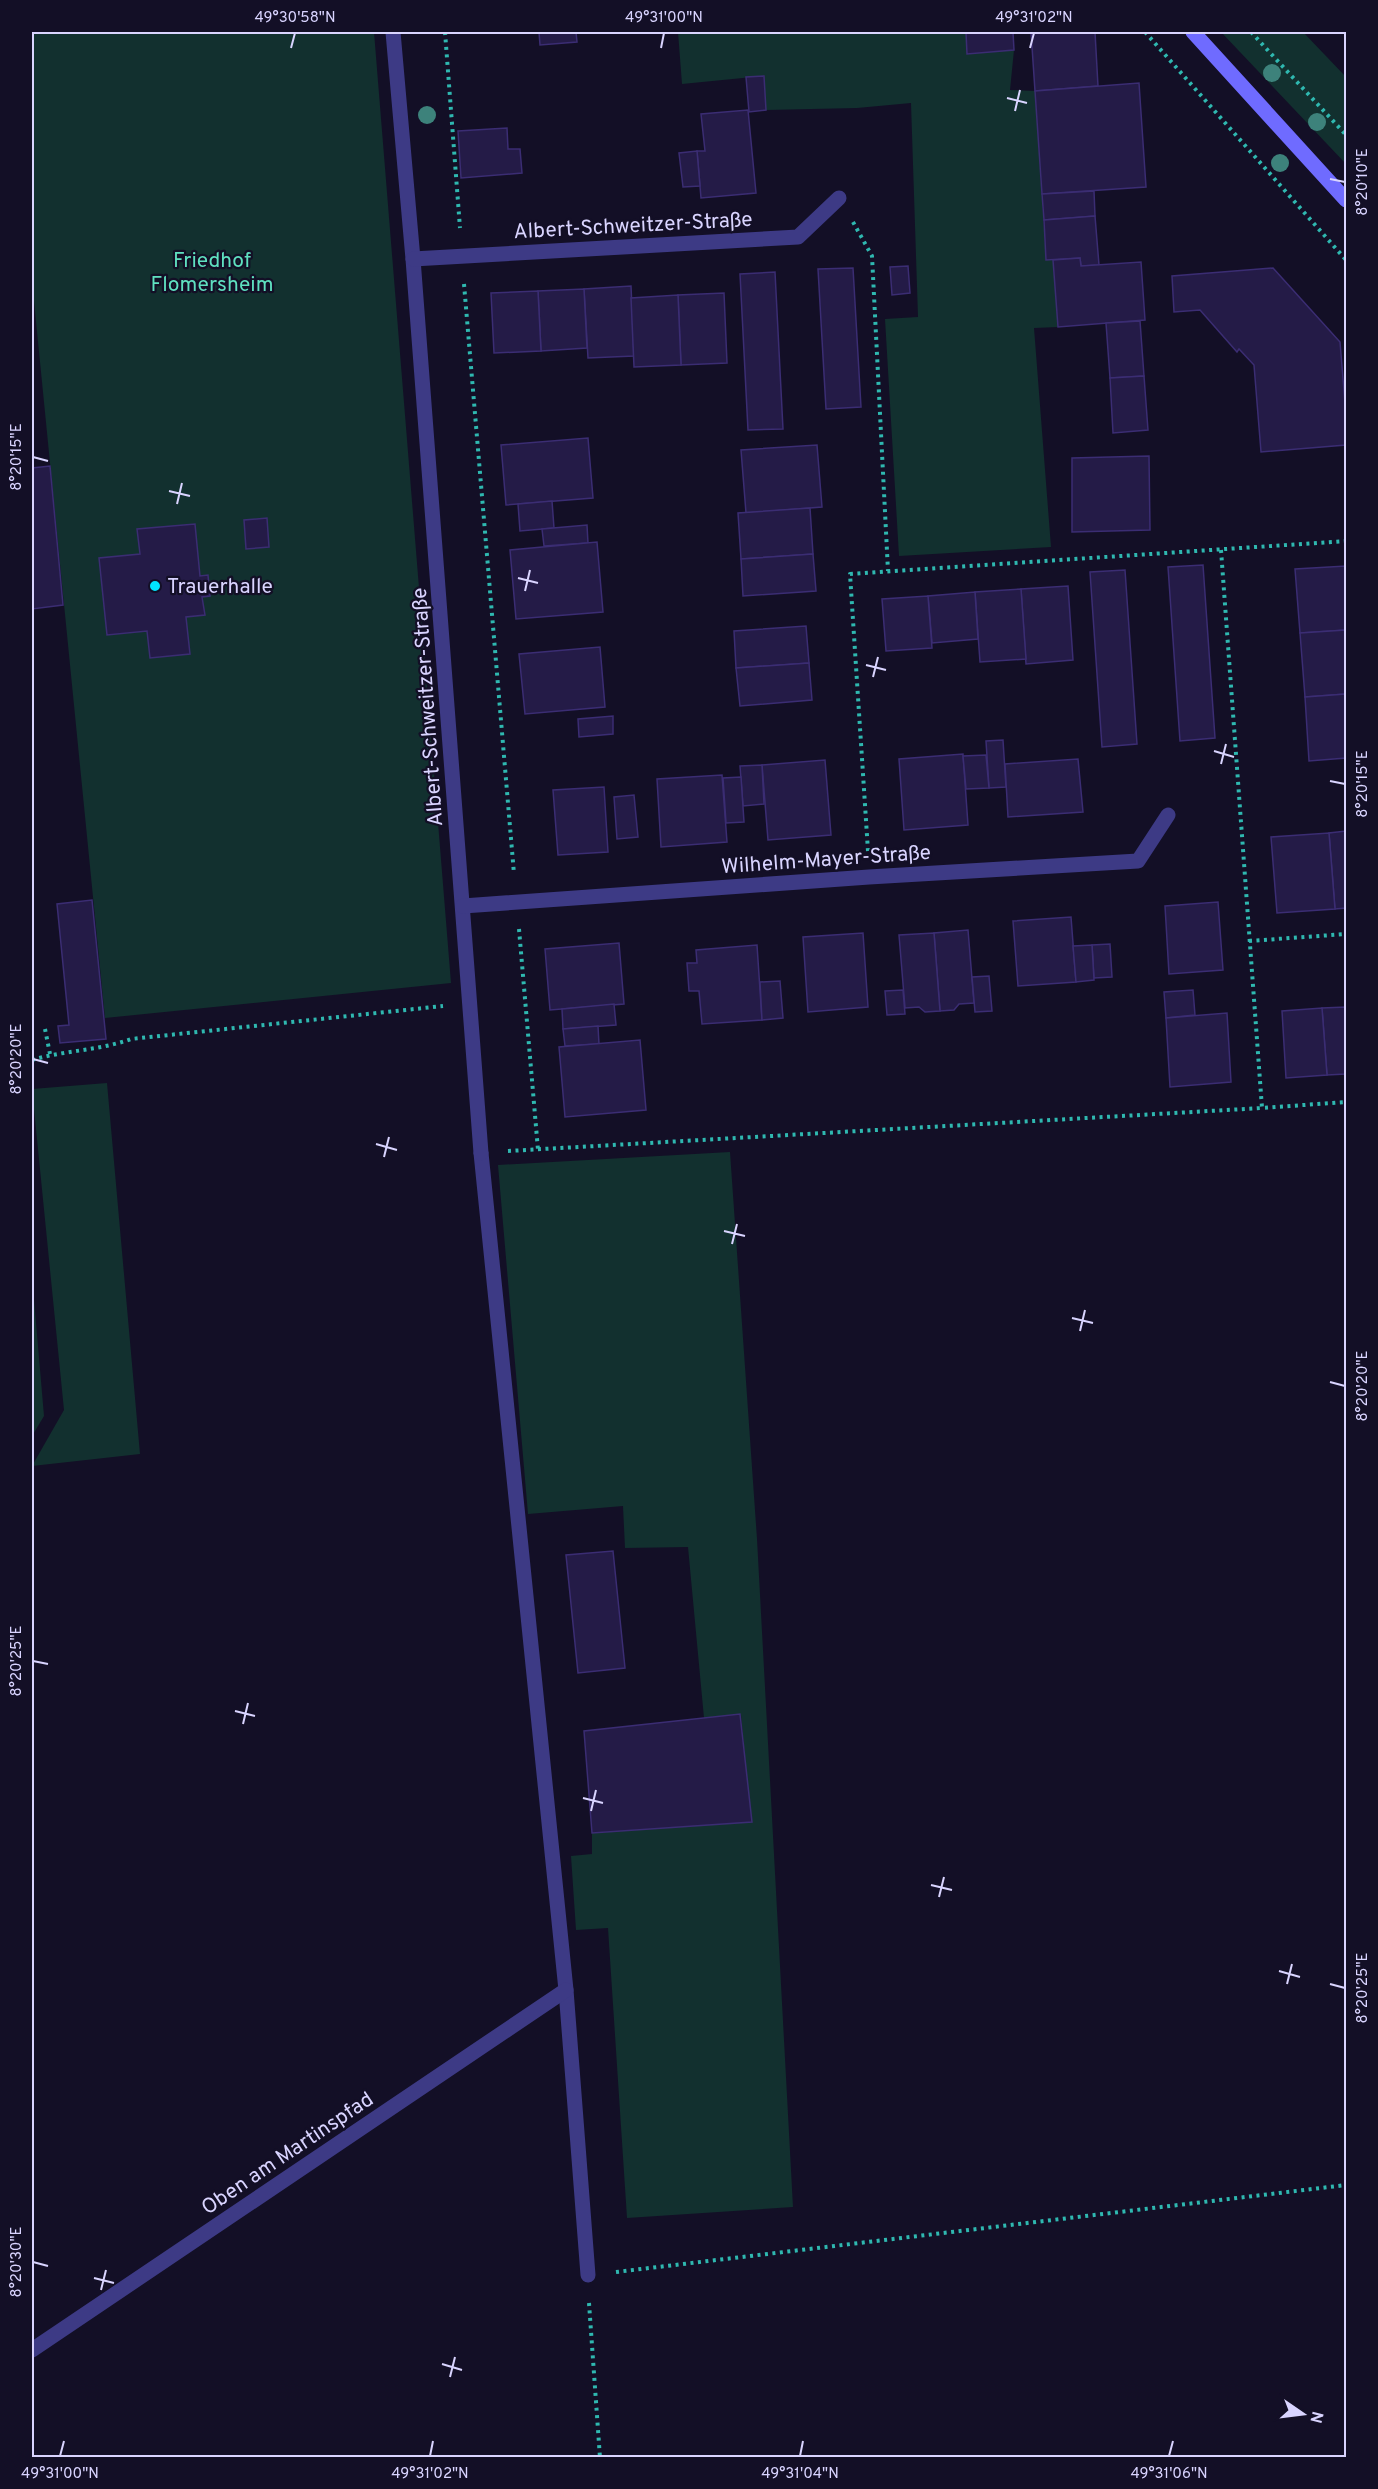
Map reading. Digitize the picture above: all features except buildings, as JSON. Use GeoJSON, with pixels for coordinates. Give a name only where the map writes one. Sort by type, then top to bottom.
{"type":"FeatureCollection","features":[{"type":"Feature","properties":{"kind":"main road"},"geometry":{"type":"LineString","coordinates":[[1193,32],[1347,200]]}},
{"type":"Feature","properties":{"kind":"street","name":"Albert-Schweitzer-Straße"},"geometry":{"type":"LineString","coordinates":[[393,32],[413,259],[481,1153],[566,1990],[588,2275]]}},
{"type":"Feature","properties":{"kind":"street","name":"Albert-Schweitzer-Straße"},"geometry":{"type":"LineString","coordinates":[[413,259],[798,237],[839,198]]}},
{"type":"Feature","properties":{"kind":"street","name":"Wilhelm-Mayer-Straße"},"geometry":{"type":"LineString","coordinates":[[463,906],[869,877],[1138,861],[1168,815]]}},
{"type":"Feature","properties":{"kind":"street","name":"Oben am Martinspfad"},"geometry":{"type":"LineString","coordinates":[[32,2350],[566,1990]]}},
{"type":"Feature","properties":{"kind":"path"},"geometry":{"type":"LineString","coordinates":[[445,32],[538,1150]]}},
{"type":"Feature","properties":{"kind":"path"},"geometry":{"type":"LineString","coordinates":[[1145,32],[1347,260]]}},
{"type":"Feature","properties":{"kind":"path"},"geometry":{"type":"LineString","coordinates":[[1251,32],[1347,135]]}},
{"type":"Feature","properties":{"kind":"path"},"geometry":{"type":"LineString","coordinates":[[839,198],[872,256],[888,571]]}},
{"type":"Feature","properties":{"kind":"path"},"geometry":{"type":"LineString","coordinates":[[869,877],[850,574],[1347,541]]}},
{"type":"Feature","properties":{"kind":"path"},"geometry":{"type":"LineString","coordinates":[[1221,550],[1262,1108]]}},
{"type":"Feature","properties":{"kind":"path"},"geometry":{"type":"LineString","coordinates":[[1249,941],[1347,934]]}},
{"type":"Feature","properties":{"kind":"path"},"geometry":{"type":"LineString","coordinates":[[32,1060],[50,1054],[107,1048],[131,1039],[470,1002]]}},
{"type":"Feature","properties":{"kind":"path"},"geometry":{"type":"LineString","coordinates":[[45,1029],[50,1054]]}},
{"type":"Feature","properties":{"kind":"path"},"geometry":{"type":"LineString","coordinates":[[481,1153],[1347,1102]]}},
{"type":"Feature","properties":{"kind":"path"},"geometry":{"type":"LineString","coordinates":[[600,2457],[594,2404],[588,2275],[1347,2185]]}},
{"type":"Feature","properties":{"kind":"green space","name":"Friedhof Flomersheim"},"geometry":{"type":"Polygon","coordinates":[[[32,32],[374,32],[451,983],[105,1018],[32,281],[32,32]]]}},
{"type":"Feature","properties":{"kind":"green space"},"geometry":{"type":"Polygon","coordinates":[[[678,32],[966,32],[968,53],[1014,50],[1010,90],[1035,91],[1046,260],[1053,260],[1058,327],[1034,328],[1051,547],[899,556],[885,319],[918,317],[911,103],[857,108],[766,110],[763,76],[682,84],[678,32]]]}},
{"type":"Feature","properties":{"kind":"green space"},"geometry":{"type":"Polygon","coordinates":[[[1221,32],[1303,32],[1346,77],[1346,164],[1221,32]]]}},
{"type":"Feature","properties":{"kind":"green space"},"geometry":{"type":"Polygon","coordinates":[[[107,1083],[140,1454],[32,1466],[64,1410],[32,1089],[107,1083]]]}},
{"type":"Feature","properties":{"kind":"green space"},"geometry":{"type":"Polygon","coordinates":[[[730,1152],[757,1539],[793,2207],[627,2218],[608,1928],[576,1930],[571,1856],[592,1854],[592,1833],[751,1822],[741,1715],[704,1718],[688,1547],[625,1548],[623,1506],[528,1514],[498,1165],[730,1152]]]}},
{"type":"Feature","properties":{"kind":"green space"},"geometry":{"type":"Polygon","coordinates":[[[32,1276],[44,1416],[32,1436],[32,1276]]]}},
{"type":"Feature","properties":{"kind":"place","name":"Trauerhalle"},"geometry":{"type":"Point","coordinates":[155,586]}}]}
